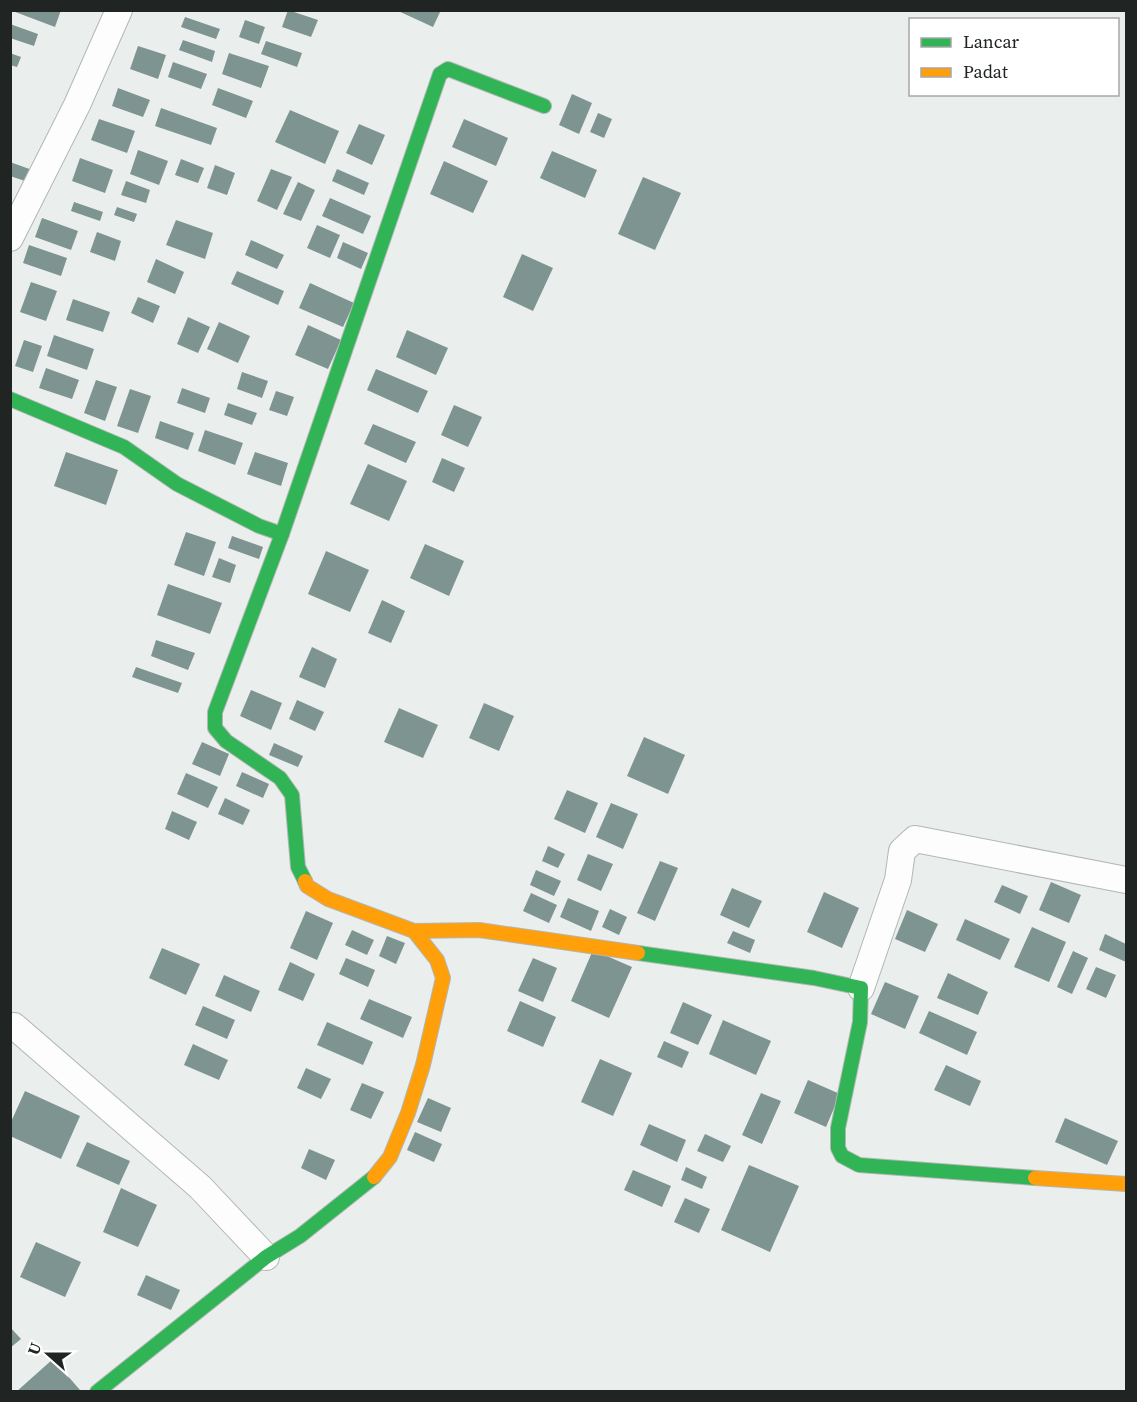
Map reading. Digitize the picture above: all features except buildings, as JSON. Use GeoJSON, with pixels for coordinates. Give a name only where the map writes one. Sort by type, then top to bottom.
{"type":"FeatureCollection","features":[{"type":"Feature","properties":{"kind":"street"},"geometry":{"type":"LineString","coordinates":[[10,238],[76,105],[119,10]]}},
{"type":"Feature","properties":{"kind":"street"},"geometry":{"type":"LineString","coordinates":[[544,106],[448,69],[440,74],[282,534],[215,712],[215,728],[226,741],[280,778],[292,795],[298,867],[307,886],[328,899],[414,931],[491,932],[814,978],[861,988]]}},
{"type":"Feature","properties":{"kind":"street"},"geometry":{"type":"LineString","coordinates":[[10,399],[124,447],[177,484],[259,526],[282,534]]}},
{"type":"Feature","properties":{"kind":"street"},"geometry":{"type":"LineString","coordinates":[[1126,880],[935,841],[915,839],[902,851],[898,880],[861,988],[860,1022],[838,1128],[838,1148],[842,1156],[859,1165],[1126,1184]]}},
{"type":"Feature","properties":{"kind":"street"},"geometry":{"type":"LineString","coordinates":[[97,1392],[266,1257],[300,1236],[353,1195],[375,1176],[393,1150],[408,1113],[423,1065],[443,978],[437,960],[414,931]]}},
{"type":"Feature","properties":{"kind":"street"},"geometry":{"type":"LineString","coordinates":[[14,1026],[200,1187],[266,1257]]}},
{"type":"Feature","properties":{"kind":"traffic: fast"},"geometry":{"type":"LineString","coordinates":[[282,534],[440,74],[448,69],[544,106]]}},
{"type":"Feature","properties":{"kind":"traffic: fast"},"geometry":{"type":"LineString","coordinates":[[10,399],[124,447],[177,484],[259,526],[282,534],[215,712],[215,728],[226,741],[280,778],[292,795],[298,867],[305,881]]}},
{"type":"Feature","properties":{"kind":"traffic: fast"},"geometry":{"type":"LineString","coordinates":[[638,953],[814,978],[861,988],[860,1022],[838,1128],[838,1148],[842,1156],[859,1165],[1035,1178]]}},
{"type":"Feature","properties":{"kind":"traffic: fast"},"geometry":{"type":"LineString","coordinates":[[97,1392],[266,1257],[300,1236],[374,1177]]}},
{"type":"Feature","properties":{"kind":"traffic: slow"},"geometry":{"type":"LineString","coordinates":[[305,881],[307,886],[328,899],[414,931],[437,960],[443,978],[423,1065],[408,1113],[390,1157],[374,1177]]}},
{"type":"Feature","properties":{"kind":"traffic: slow"},"geometry":{"type":"LineString","coordinates":[[414,931],[479,930],[638,953]]}},
{"type":"Feature","properties":{"kind":"traffic: slow"},"geometry":{"type":"LineString","coordinates":[[1035,1178],[1126,1184]]}}]}
